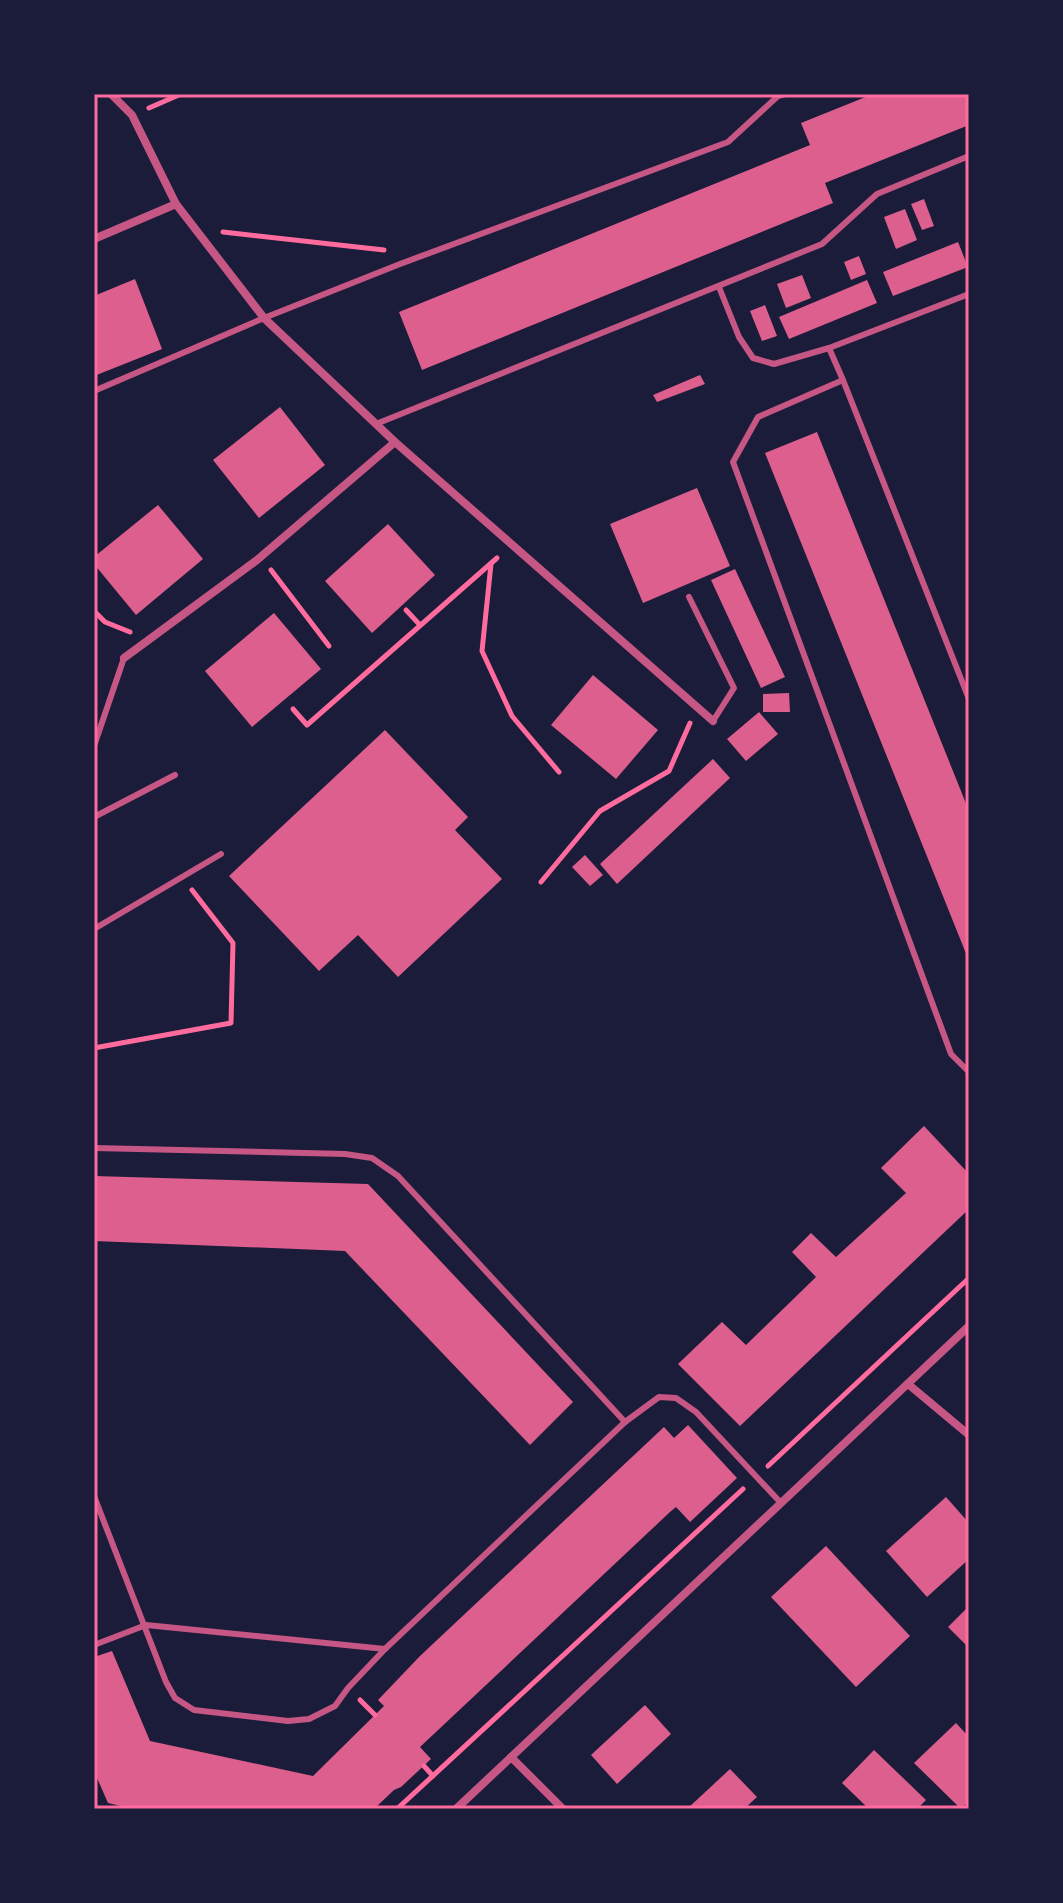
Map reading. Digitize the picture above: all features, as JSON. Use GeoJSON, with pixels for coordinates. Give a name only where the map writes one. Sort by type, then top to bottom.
{"type":"FeatureCollection","features":[{"type":"Feature","properties":{"kind":"street"},"geometry":{"type":"LineString","coordinates":[[111,94],[132,115],[176,204],[264,318],[395,442],[713,721]]}},
{"type":"Feature","properties":{"kind":"street"},"geometry":{"type":"LineString","coordinates":[[94,239],[176,204]]}},
{"type":"Feature","properties":{"kind":"street"},"geometry":{"type":"LineString","coordinates":[[124,658],[261,556],[395,442]]}},
{"type":"Feature","properties":{"kind":"street"},"geometry":{"type":"LineString","coordinates":[[456,1809],[969,1326]]}},
{"type":"Feature","properties":{"kind":"street"},"geometry":{"type":"LineString","coordinates":[[908,1384],[969,1435]]}},
{"type":"Feature","properties":{"kind":"street"},"geometry":{"type":"LineString","coordinates":[[511,1757],[563,1809]]}},
{"type":"Feature","properties":{"kind":"lane"},"geometry":{"type":"LineString","coordinates":[[94,391],[264,318],[728,142],[778,96],[785,94]]}},
{"type":"Feature","properties":{"kind":"lane"},"geometry":{"type":"LineString","coordinates":[[376,424],[822,244],[877,194],[969,156]]}},
{"type":"Feature","properties":{"kind":"lane"},"geometry":{"type":"LineString","coordinates":[[719,287],[739,337],[753,358],[774,364],[829,348],[969,294]]}},
{"type":"Feature","properties":{"kind":"lane"},"geometry":{"type":"LineString","coordinates":[[829,348],[969,699]]}},
{"type":"Feature","properties":{"kind":"lane"},"geometry":{"type":"LineString","coordinates":[[843,380],[758,417],[733,462],[951,1054],[969,1072]]}},
{"type":"Feature","properties":{"kind":"lane"},"geometry":{"type":"LineString","coordinates":[[689,597],[734,688],[713,721]]}},
{"type":"Feature","properties":{"kind":"lane"},"geometry":{"type":"LineString","coordinates":[[94,746],[124,658]]}},
{"type":"Feature","properties":{"kind":"lane"},"geometry":{"type":"LineString","coordinates":[[94,817],[175,775]]}},
{"type":"Feature","properties":{"kind":"lane"},"geometry":{"type":"LineString","coordinates":[[94,929],[221,854]]}},
{"type":"Feature","properties":{"kind":"lane"},"geometry":{"type":"LineString","coordinates":[[94,1148],[345,1154],[372,1158],[398,1176],[625,1422]]}},
{"type":"Feature","properties":{"kind":"lane"},"geometry":{"type":"LineString","coordinates":[[94,1496],[175,1698],[194,1710],[288,1721],[309,1719],[335,1706],[385,1649],[625,1422],[659,1397],[676,1398],[696,1412],[781,1503]]}},
{"type":"Feature","properties":{"kind":"lane"},"geometry":{"type":"LineString","coordinates":[[94,1645],[146,1625],[385,1649]]}},
{"type":"Feature","properties":{"kind":"path"},"geometry":{"type":"LineString","coordinates":[[132,115],[181,94]]}},
{"type":"Feature","properties":{"kind":"path"},"geometry":{"type":"LineString","coordinates":[[198,229],[426,255]]}},
{"type":"Feature","properties":{"kind":"path"},"geometry":{"type":"LineString","coordinates":[[293,709],[307,725],[512,545]]}},
{"type":"Feature","properties":{"kind":"path"},"geometry":{"type":"LineString","coordinates":[[261,556],[329,646]]}},
{"type":"Feature","properties":{"kind":"path"},"geometry":{"type":"LineString","coordinates":[[491,563],[482,651],[512,716],[559,772]]}},
{"type":"Feature","properties":{"kind":"path"},"geometry":{"type":"LineString","coordinates":[[406,610],[420,625]]}},
{"type":"Feature","properties":{"kind":"path"},"geometry":{"type":"LineString","coordinates":[[94,611],[105,622],[148,640]]}},
{"type":"Feature","properties":{"kind":"path"},"geometry":{"type":"LineString","coordinates":[[541,882],[600,811],[669,771],[697,707]]}},
{"type":"Feature","properties":{"kind":"path"},"geometry":{"type":"LineString","coordinates":[[94,1048],[231,1023],[233,943],[182,877]]}},
{"type":"Feature","properties":{"kind":"path"},"geometry":{"type":"LineString","coordinates":[[397,1809],[969,1278]]}},
{"type":"Feature","properties":{"kind":"path"},"geometry":{"type":"LineString","coordinates":[[424,1766],[433,1776]]}},
{"type":"Feature","properties":{"kind":"building"},"geometry":{"type":"Polygon","coordinates":[[[873,94],[969,94],[969,125],[825,183],[833,203],[422,370],[399,312],[810,145],[801,123],[873,94]]]}},
{"type":"Feature","properties":{"kind":"building"},"geometry":{"type":"Polygon","coordinates":[[[924,199],[934,226],[922,230],[911,204],[924,199]]]}},
{"type":"Feature","properties":{"kind":"building"},"geometry":{"type":"Polygon","coordinates":[[[905,209],[917,240],[896,249],[884,217],[905,209]]]}},
{"type":"Feature","properties":{"kind":"building"},"geometry":{"type":"Polygon","coordinates":[[[958,242],[968,267],[893,296],[883,272],[958,242]]]}},
{"type":"Feature","properties":{"kind":"building"},"geometry":{"type":"Polygon","coordinates":[[[859,256],[866,274],[851,280],[844,262],[859,256]]]}},
{"type":"Feature","properties":{"kind":"building"},"geometry":{"type":"Polygon","coordinates":[[[802,275],[811,298],[786,308],[777,284],[802,275]]]}},
{"type":"Feature","properties":{"kind":"building"},"geometry":{"type":"Polygon","coordinates":[[[135,279],[162,349],[94,376],[94,296],[135,279]]]}},
{"type":"Feature","properties":{"kind":"building"},"geometry":{"type":"Polygon","coordinates":[[[867,280],[877,303],[789,339],[779,317],[867,280]]]}},
{"type":"Feature","properties":{"kind":"building"},"geometry":{"type":"Polygon","coordinates":[[[765,305],[777,336],[762,341],[750,311],[765,305]]]}},
{"type":"Feature","properties":{"kind":"building"},"geometry":{"type":"Polygon","coordinates":[[[700,375],[705,384],[657,402],[653,395],[700,375]]]}},
{"type":"Feature","properties":{"kind":"building"},"geometry":{"type":"Polygon","coordinates":[[[280,407],[325,465],[259,518],[213,460],[280,407]]]}},
{"type":"Feature","properties":{"kind":"building"},"geometry":{"type":"Polygon","coordinates":[[[817,432],[969,811],[969,961],[765,453],[817,432]]]}},
{"type":"Feature","properties":{"kind":"building"},"geometry":{"type":"Polygon","coordinates":[[[697,488],[730,566],[643,603],[610,524],[697,488]]]}},
{"type":"Feature","properties":{"kind":"building"},"geometry":{"type":"Polygon","coordinates":[[[158,505],[203,559],[136,615],[94,564],[94,557],[158,505]]]}},
{"type":"Feature","properties":{"kind":"building"},"geometry":{"type":"Polygon","coordinates":[[[388,524],[435,575],[372,633],[325,581],[388,524]]]}},
{"type":"Feature","properties":{"kind":"building"},"geometry":{"type":"Polygon","coordinates":[[[735,569],[785,677],[761,688],[711,580],[735,569]]]}},
{"type":"Feature","properties":{"kind":"building"},"geometry":{"type":"Polygon","coordinates":[[[274,613],[321,669],[252,727],[205,671],[274,613]]]}},
{"type":"Feature","properties":{"kind":"building"},"geometry":{"type":"Polygon","coordinates":[[[593,675],[658,730],[616,779],[551,725],[593,675]]]}},
{"type":"Feature","properties":{"kind":"building"},"geometry":{"type":"Polygon","coordinates":[[[789,693],[790,712],[763,712],[763,694],[789,693]]]}},
{"type":"Feature","properties":{"kind":"building"},"geometry":{"type":"Polygon","coordinates":[[[759,712],[778,734],[746,761],[727,739],[759,712]]]}},
{"type":"Feature","properties":{"kind":"building"},"geometry":{"type":"Polygon","coordinates":[[[385,730],[468,817],[455,830],[502,879],[398,977],[358,935],[319,971],[229,876],[385,730]]]}},
{"type":"Feature","properties":{"kind":"building"},"geometry":{"type":"Polygon","coordinates":[[[713,759],[730,778],[617,884],[600,864],[713,759]]]}},
{"type":"Feature","properties":{"kind":"building"},"geometry":{"type":"Polygon","coordinates":[[[585,855],[603,875],[590,886],[572,867],[585,855]]]}},
{"type":"Feature","properties":{"kind":"building"},"geometry":{"type":"Polygon","coordinates":[[[924,1126],[969,1174],[969,1209],[740,1426],[678,1364],[722,1322],[746,1345],[816,1277],[792,1252],[811,1233],[836,1257],[906,1193],[881,1168],[924,1126]]]}},
{"type":"Feature","properties":{"kind":"building"},"geometry":{"type":"Polygon","coordinates":[[[94,1176],[368,1184],[573,1402],[530,1445],[345,1251],[94,1241],[94,1176]]]}},
{"type":"Feature","properties":{"kind":"building"},"geometry":{"type":"Polygon","coordinates":[[[688,1425],[737,1478],[690,1522],[676,1507],[670,1512],[420,1747],[431,1759],[374,1809],[133,1809],[108,1803],[94,1771],[94,1657],[112,1651],[150,1741],[313,1776],[384,1706],[378,1700],[420,1656],[664,1427],[674,1438],[688,1425]]]}},
{"type":"Feature","properties":{"kind":"building"},"geometry":{"type":"Polygon","coordinates":[[[946,1497],[969,1523],[969,1559],[927,1597],[886,1551],[946,1497]]]}},
{"type":"Feature","properties":{"kind":"building"},"geometry":{"type":"Polygon","coordinates":[[[826,1546],[910,1636],[856,1687],[771,1597],[826,1546]]]}},
{"type":"Feature","properties":{"kind":"building"},"geometry":{"type":"Polygon","coordinates":[[[969,1606],[969,1648],[948,1627],[969,1606]]]}},
{"type":"Feature","properties":{"kind":"building"},"geometry":{"type":"Polygon","coordinates":[[[645,1705],[671,1734],[617,1784],[591,1755],[645,1705]]]}},
{"type":"Feature","properties":{"kind":"building"},"geometry":{"type":"Polygon","coordinates":[[[956,1723],[969,1737],[969,1801],[961,1809],[914,1763],[956,1723]]]}},
{"type":"Feature","properties":{"kind":"building"},"geometry":{"type":"Polygon","coordinates":[[[874,1750],[926,1800],[917,1809],[869,1809],[842,1783],[874,1750]]]}},
{"type":"Feature","properties":{"kind":"building"},"geometry":{"type":"Polygon","coordinates":[[[730,1769],[757,1797],[744,1809],[687,1809],[730,1769]]]}}]}
